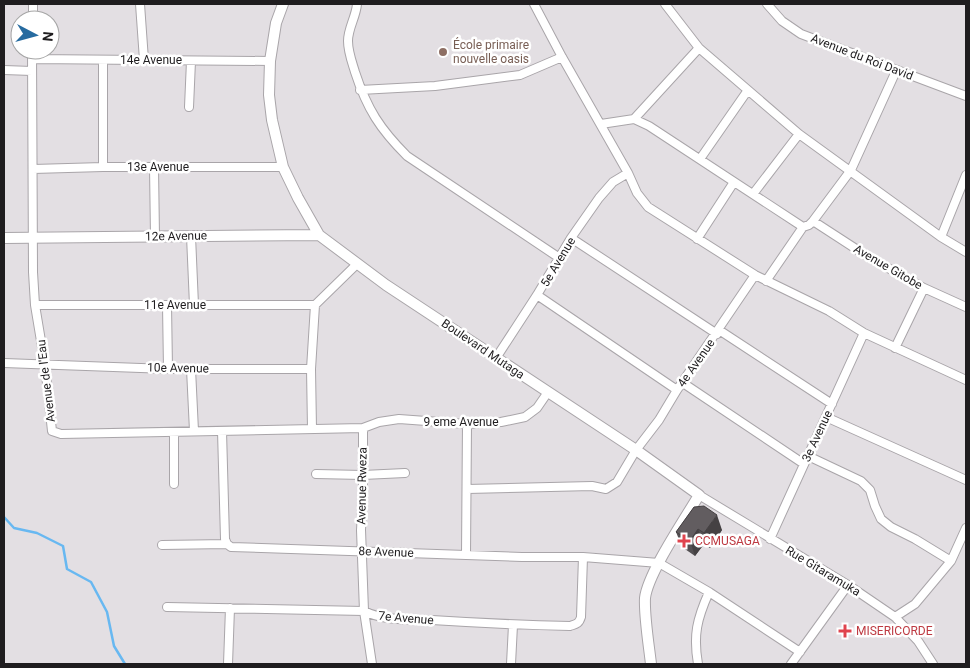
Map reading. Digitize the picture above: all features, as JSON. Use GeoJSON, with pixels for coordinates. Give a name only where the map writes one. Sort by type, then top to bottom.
{"type":"FeatureCollection","features":[{"type":"Feature","properties":{"kind":"street"},"geometry":{"type":"LineString","coordinates":[[140,4],[144,60]]}},
{"type":"Feature","properties":{"kind":"street","name":"Boulevard Mutaga"},"geometry":{"type":"LineString","coordinates":[[283,4],[276,22],[270,62],[269,95],[272,120],[283,167],[319,235],[386,285],[636,450],[699,495]]}},
{"type":"Feature","properties":{"kind":"street"},"geometry":{"type":"LineString","coordinates":[[357,4],[348,40],[349,54],[360,90],[374,119],[388,138],[407,156],[560,258]]}},
{"type":"Feature","properties":{"kind":"street"},"geometry":{"type":"LineString","coordinates":[[534,4],[628,173],[637,193],[648,207],[766,281],[829,311],[864,333],[966,380]]}},
{"type":"Feature","properties":{"kind":"street"},"geometry":{"type":"LineString","coordinates":[[665,4],[699,48],[799,134],[941,237],[966,252]]}},
{"type":"Feature","properties":{"kind":"street","name":"Avenue du Roi David"},"geometry":{"type":"LineString","coordinates":[[767,4],[782,20],[801,34],[966,96]]}},
{"type":"Feature","properties":{"kind":"street"},"geometry":{"type":"LineString","coordinates":[[634,119],[699,48]]}},
{"type":"Feature","properties":{"kind":"street"},"geometry":{"type":"LineString","coordinates":[[360,90],[435,86],[520,75],[562,57]]}},
{"type":"Feature","properties":{"kind":"street","name":"14e Avenue"},"geometry":{"type":"LineString","coordinates":[[60,59],[270,62]]}},
{"type":"Feature","properties":{"kind":"street","name":"Avenue de l'Eau"},"geometry":{"type":"LineString","coordinates":[[32,60],[33,272],[52,431],[56,433],[174,432],[363,428]]}},
{"type":"Feature","properties":{"kind":"street"},"geometry":{"type":"LineString","coordinates":[[103,60],[103,167]]}},
{"type":"Feature","properties":{"kind":"street"},"geometry":{"type":"LineString","coordinates":[[189,107],[191,61]]}},
{"type":"Feature","properties":{"kind":"street"},"geometry":{"type":"LineString","coordinates":[[4,70],[32,71]]}},
{"type":"Feature","properties":{"kind":"street"},"geometry":{"type":"LineString","coordinates":[[601,124],[634,119],[649,126],[803,226],[809,225],[851,170],[896,71]]}},
{"type":"Feature","properties":{"kind":"street"},"geometry":{"type":"LineString","coordinates":[[700,159],[748,90]]}},
{"type":"Feature","properties":{"kind":"street"},"geometry":{"type":"LineString","coordinates":[[753,194],[799,134]]}},
{"type":"Feature","properties":{"kind":"street"},"geometry":{"type":"LineString","coordinates":[[154,167],[156,237]]}},
{"type":"Feature","properties":{"kind":"street","name":"13e Avenue"},"geometry":{"type":"LineString","coordinates":[[33,169],[283,167]]}},
{"type":"Feature","properties":{"kind":"street","name":"5e Avenue"},"geometry":{"type":"LineString","coordinates":[[496,358],[571,238],[599,198],[613,182],[628,173]]}},
{"type":"Feature","properties":{"kind":"street"},"geometry":{"type":"LineString","coordinates":[[941,237],[966,175]]}},
{"type":"Feature","properties":{"kind":"street"},"geometry":{"type":"LineString","coordinates":[[697,239],[734,182]]}},
{"type":"Feature","properties":{"kind":"street","name":"Avenue Gitobe"},"geometry":{"type":"LineString","coordinates":[[813,221],[870,258],[924,288],[966,307]]}},
{"type":"Feature","properties":{"kind":"street"},"geometry":{"type":"LineString","coordinates":[[766,281],[803,226]]}},
{"type":"Feature","properties":{"kind":"street","name":"12e Avenue"},"geometry":{"type":"LineString","coordinates":[[4,238],[319,235]]}},
{"type":"Feature","properties":{"kind":"street"},"geometry":{"type":"LineString","coordinates":[[191,236],[194,305]]}},
{"type":"Feature","properties":{"kind":"street"},"geometry":{"type":"LineString","coordinates":[[571,238],[832,404]]}},
{"type":"Feature","properties":{"kind":"street"},"geometry":{"type":"LineString","coordinates":[[312,429],[311,369],[315,304],[357,264]]}},
{"type":"Feature","properties":{"kind":"street","name":"4e Avenue"},"geometry":{"type":"LineString","coordinates":[[467,489],[592,486],[606,489],[617,482],[636,450],[660,420],[677,390],[718,332],[755,274]]}},
{"type":"Feature","properties":{"kind":"street"},"geometry":{"type":"LineString","coordinates":[[896,348],[924,288]]}},
{"type":"Feature","properties":{"kind":"street"},"geometry":{"type":"LineString","coordinates":[[537,295],[677,390]]}},
{"type":"Feature","properties":{"kind":"street","name":"11e Avenue"},"geometry":{"type":"LineString","coordinates":[[36,305],[315,304]]}},
{"type":"Feature","properties":{"kind":"street"},"geometry":{"type":"LineString","coordinates":[[167,305],[168,369]]}},
{"type":"Feature","properties":{"kind":"street","name":"3e Avenue"},"geometry":{"type":"LineString","coordinates":[[770,539],[864,333]]}},
{"type":"Feature","properties":{"kind":"street","name":"10e Avenue"},"geometry":{"type":"LineString","coordinates":[[4,363],[168,369],[311,369]]}},
{"type":"Feature","properties":{"kind":"street"},"geometry":{"type":"LineString","coordinates":[[191,369],[194,431]]}},
{"type":"Feature","properties":{"kind":"street"},"geometry":{"type":"LineString","coordinates":[[682,383],[806,460],[861,481],[870,490],[880,519],[951,561]]}},
{"type":"Feature","properties":{"kind":"street","name":"9 eme Avenue"},"geometry":{"type":"LineString","coordinates":[[363,428],[379,422],[399,419],[467,424],[501,422],[526,417],[537,408],[548,392]]}},
{"type":"Feature","properties":{"kind":"street"},"geometry":{"type":"LineString","coordinates":[[826,417],[966,480]]}},
{"type":"Feature","properties":{"kind":"street"},"geometry":{"type":"LineString","coordinates":[[466,555],[467,424]]}},
{"type":"Feature","properties":{"kind":"street","name":"Avenue Rweza"},"geometry":{"type":"LineString","coordinates":[[363,428],[361,530],[364,611],[372,664]]}},
{"type":"Feature","properties":{"kind":"street"},"geometry":{"type":"LineString","coordinates":[[222,431],[224,526],[227,544]]}},
{"type":"Feature","properties":{"kind":"street"},"geometry":{"type":"LineString","coordinates":[[174,432],[174,484]]}},
{"type":"Feature","properties":{"kind":"street"},"geometry":{"type":"LineString","coordinates":[[316,474],[363,475],[405,473]]}},
{"type":"Feature","properties":{"kind":"street"},"geometry":{"type":"LineString","coordinates":[[651,664],[645,598],[659,563],[699,495]]}},
{"type":"Feature","properties":{"kind":"street","name":"Rue Gitaramuka"},"geometry":{"type":"LineString","coordinates":[[699,495],[848,585],[895,617],[918,641],[933,664]]}},
{"type":"Feature","properties":{"kind":"street"},"geometry":{"type":"LineString","coordinates":[[895,617],[915,604],[951,561],[966,528]]}},
{"type":"Feature","properties":{"kind":"street","name":"8e Avenue"},"geometry":{"type":"LineString","coordinates":[[162,545],[227,544],[251,548],[583,557],[659,563]]}},
{"type":"Feature","properties":{"kind":"street","name":"7e Avenue"},"geometry":{"type":"LineString","coordinates":[[167,607],[364,611],[372,615],[401,619],[570,626],[580,622],[583,557]]}},
{"type":"Feature","properties":{"kind":"street"},"geometry":{"type":"LineString","coordinates":[[659,563],[709,592],[800,652]]}},
{"type":"Feature","properties":{"kind":"street"},"geometry":{"type":"LineString","coordinates":[[791,664],[848,585]]}},
{"type":"Feature","properties":{"kind":"street"},"geometry":{"type":"LineString","coordinates":[[698,664],[696,625],[699,613],[709,592]]}},
{"type":"Feature","properties":{"kind":"street"},"geometry":{"type":"LineString","coordinates":[[228,664],[230,608]]}},
{"type":"Feature","properties":{"kind":"street"},"geometry":{"type":"LineString","coordinates":[[511,664],[513,625]]}},
{"type":"Feature","properties":{"kind":"building"},"geometry":{"type":"Polygon","coordinates":[[[704,506],[717,515],[704,533],[698,529],[690,541],[676,532],[694,507],[704,506]]]}},
{"type":"Feature","properties":{"kind":"waterway"},"geometry":{"type":"LineString","coordinates":[[4,517],[14,528],[37,533],[63,546],[67,569],[91,582],[107,612],[114,646],[125,664]]}},
{"type":"Feature","properties":{"kind":"place","name":"École primaire nouvelle oasis"},"geometry":{"type":"Point","coordinates":[443,52]}},
{"type":"Feature","properties":{"kind":"place","name":"CCMUSAGA"},"geometry":{"type":"Point","coordinates":[684,541]}},
{"type":"Feature","properties":{"kind":"place","name":"MISERICORDE"},"geometry":{"type":"Point","coordinates":[845,631]}}]}
